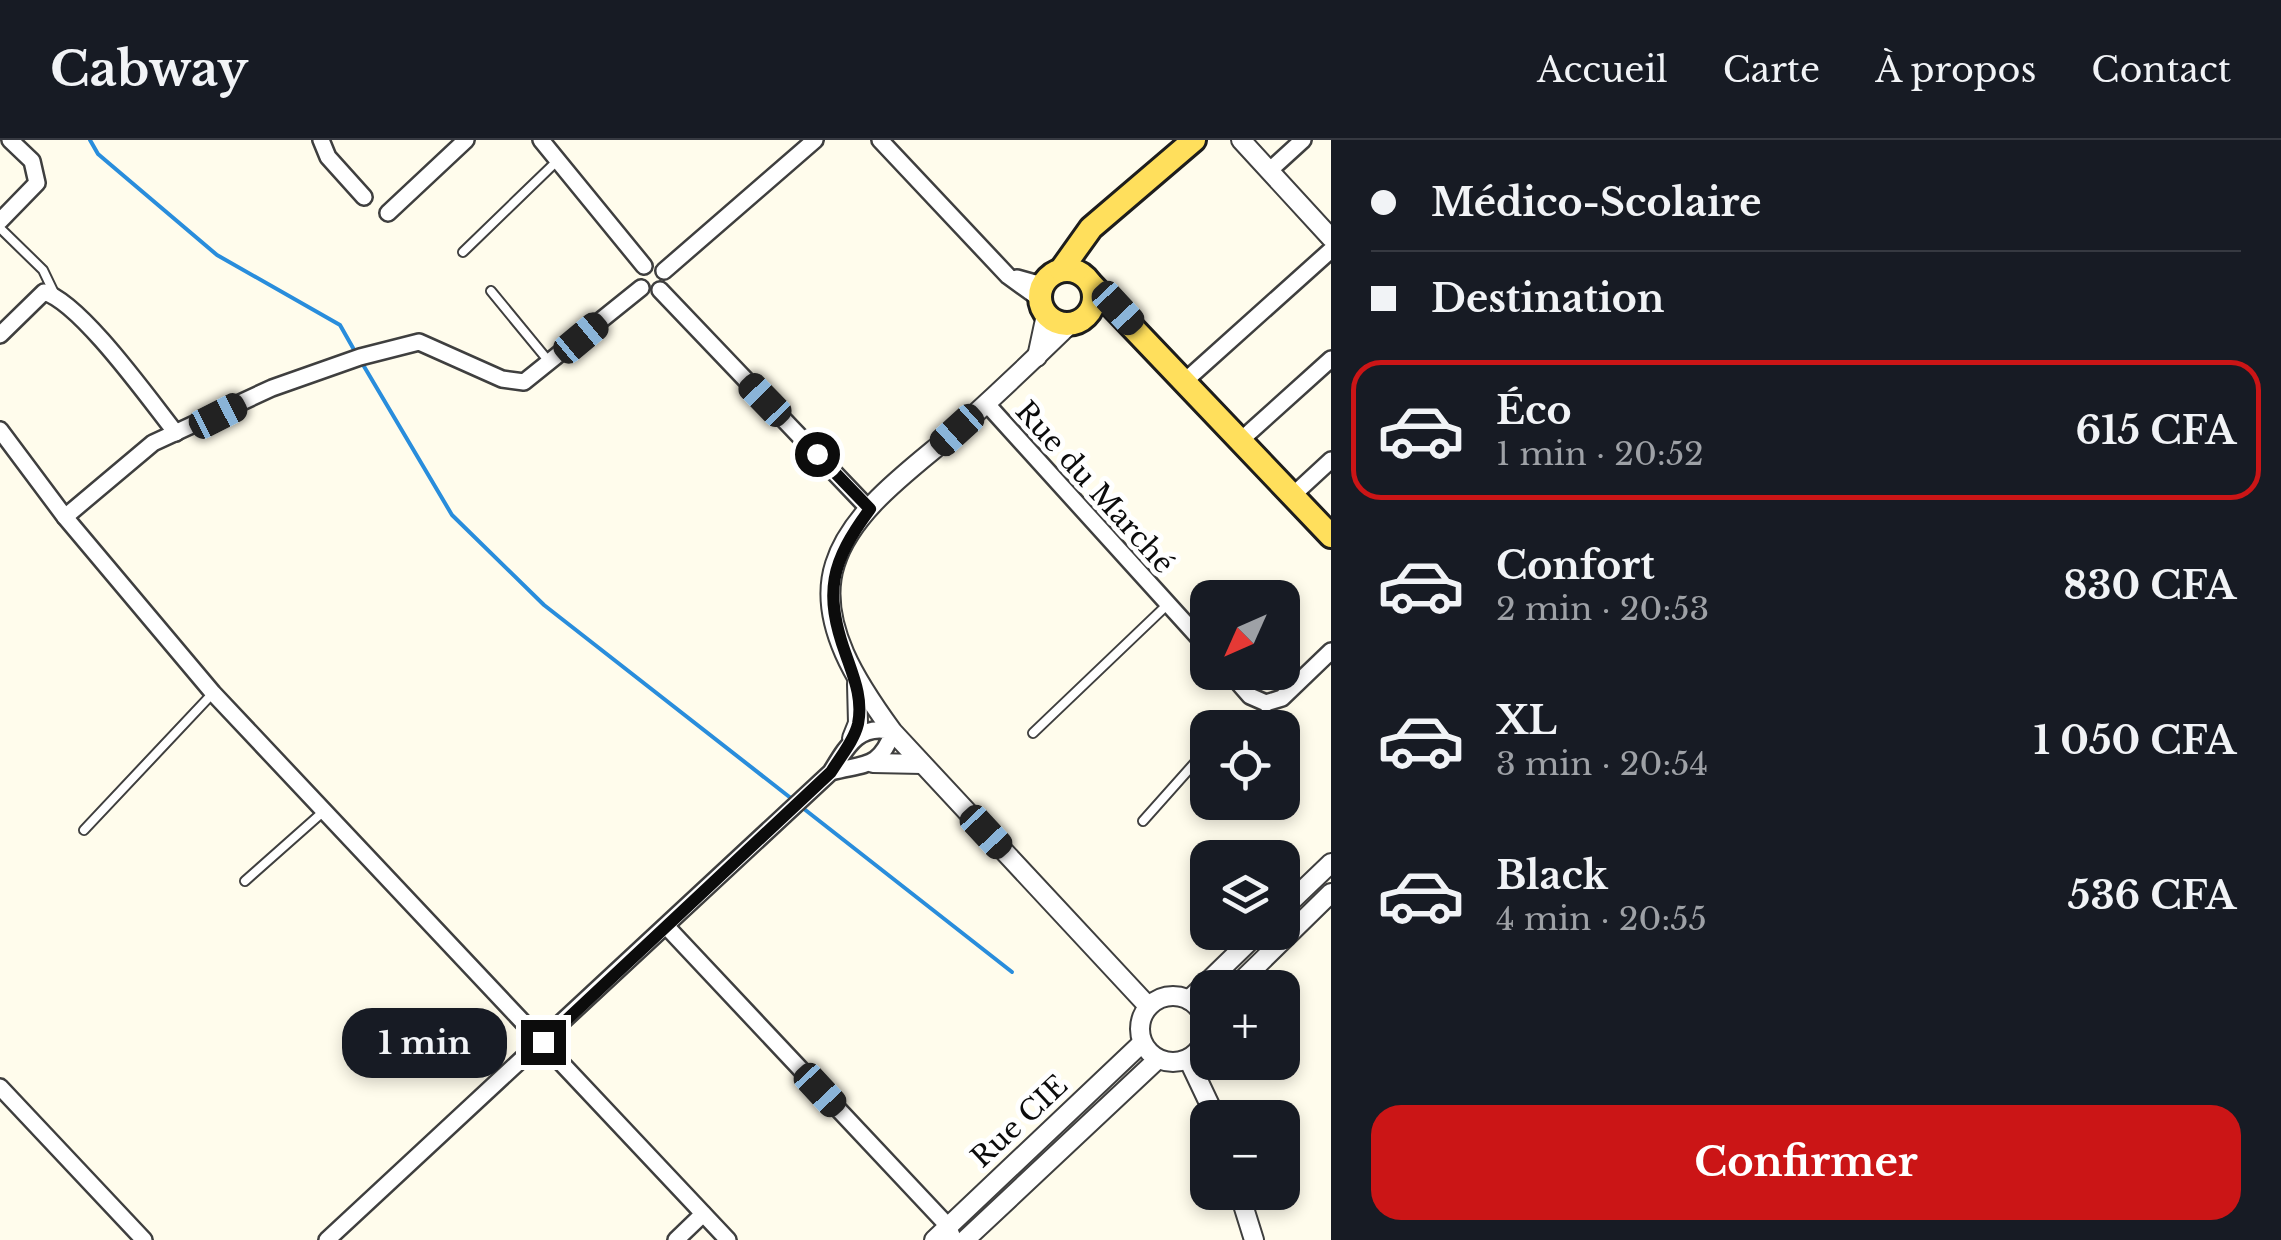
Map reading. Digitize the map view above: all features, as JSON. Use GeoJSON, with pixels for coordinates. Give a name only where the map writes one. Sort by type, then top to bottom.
{"type":"FeatureCollection","features":[{"type":"Feature","properties":{"kind":"main road"},"geometry":{"type":"LineString","coordinates":[[1070,324],[1066,290],[1091,228],[1194,140]]}},
{"type":"Feature","properties":{"kind":"main road"},"geometry":{"type":"LineString","coordinates":[[1066,290],[1118,308],[1331,536]]}},
{"type":"Feature","properties":{"kind":"street"},"geometry":{"type":"LineString","coordinates":[[0,224],[37,183],[32,162],[10,140]]}},
{"type":"Feature","properties":{"kind":"street"},"geometry":{"type":"LineString","coordinates":[[321,140],[328,157],[364,197]]}},
{"type":"Feature","properties":{"kind":"street"},"geometry":{"type":"LineString","coordinates":[[388,213],[466,140]]}},
{"type":"Feature","properties":{"kind":"street"},"geometry":{"type":"LineString","coordinates":[[541,140],[644,266]]}},
{"type":"Feature","properties":{"kind":"street"},"geometry":{"type":"LineString","coordinates":[[664,270],[814,140]]}},
{"type":"Feature","properties":{"kind":"street"},"geometry":{"type":"LineString","coordinates":[[880,140],[1008,276],[1066,290],[1037,358]]}},
{"type":"Feature","properties":{"kind":"street"},"geometry":{"type":"LineString","coordinates":[[1242,140],[1331,238]]}},
{"type":"Feature","properties":{"kind":"street"},"geometry":{"type":"LineString","coordinates":[[1269,171],[1304,140]]}},
{"type":"Feature","properties":{"kind":"street"},"geometry":{"type":"LineString","coordinates":[[1185,381],[1331,250]]}},
{"type":"Feature","properties":{"kind":"street"},"geometry":{"type":"LineString","coordinates":[[657,264],[664,270],[666,281],[660,290],[641,288],[637,278],[644,266],[657,264]]}},
{"type":"Feature","properties":{"kind":"street"},"geometry":{"type":"LineString","coordinates":[[65,516],[139,454],[176,432],[272,388],[419,342],[511,381],[534,378],[641,288]]}},
{"type":"Feature","properties":{"kind":"street"},"geometry":{"type":"LineString","coordinates":[[660,290],[870,509]]}},
{"type":"Feature","properties":{"kind":"street"},"geometry":{"type":"LineString","coordinates":[[0,335],[44,292],[55,295],[102,342],[176,432]]}},
{"type":"Feature","properties":{"kind":"street"},"geometry":{"type":"LineString","coordinates":[[1070,324],[870,509],[835,564],[831,591],[845,653],[857,683],[892,732],[1148,1006]]}},
{"type":"Feature","properties":{"kind":"street"},"geometry":{"type":"LineString","coordinates":[[1241,440],[1331,359]]}},
{"type":"Feature","properties":{"kind":"street","name":"Rue du Marché"},"geometry":{"type":"LineString","coordinates":[[986,404],[1190,628]]}},
{"type":"Feature","properties":{"kind":"street"},"geometry":{"type":"LineString","coordinates":[[0,430],[65,516],[213,693],[728,1240]]}},
{"type":"Feature","properties":{"kind":"street"},"geometry":{"type":"LineString","coordinates":[[1292,496],[1331,460]]}},
{"type":"Feature","properties":{"kind":"street"},"geometry":{"type":"LineString","coordinates":[[1245,690],[1266,703],[1282,698],[1331,651]]}},
{"type":"Feature","properties":{"kind":"street"},"geometry":{"type":"LineString","coordinates":[[327,1240],[831,772],[858,723],[857,683]]}},
{"type":"Feature","properties":{"kind":"street"},"geometry":{"type":"LineString","coordinates":[[852,738],[882,729],[892,732]]}},
{"type":"Feature","properties":{"kind":"street"},"geometry":{"type":"LineString","coordinates":[[873,763],[882,756],[892,732]]}},
{"type":"Feature","properties":{"kind":"street"},"geometry":{"type":"LineString","coordinates":[[831,772],[873,763],[922,764]]}},
{"type":"Feature","properties":{"kind":"street"},"geometry":{"type":"LineString","coordinates":[[1300,893],[1331,863]]}},
{"type":"Feature","properties":{"kind":"street"},"geometry":{"type":"LineString","coordinates":[[1252,970],[1331,892]]}},
{"type":"Feature","properties":{"kind":"street"},"geometry":{"type":"LineString","coordinates":[[668,927],[951,1233]]}},
{"type":"Feature","properties":{"kind":"street"},"geometry":{"type":"LineString","coordinates":[[1207,1100],[1188,1059],[1173,1062],[1158,1058],[1142,1043],[1140,1024],[1148,1006],[1175,995],[1189,1000],[1240,950]]}},
{"type":"Feature","properties":{"kind":"street","name":"Rue CIE"},"geometry":{"type":"LineString","coordinates":[[934,1240],[951,1233],[1142,1043]]}},
{"type":"Feature","properties":{"kind":"street","name":"Rue CIE"},"geometry":{"type":"LineString","coordinates":[[965,1240],[1158,1058]]}},
{"type":"Feature","properties":{"kind":"street"},"geometry":{"type":"LineString","coordinates":[[0,1087],[144,1240]]}},
{"type":"Feature","properties":{"kind":"street"},"geometry":{"type":"LineString","coordinates":[[1242,1210],[1245,1240]]}},
{"type":"Feature","properties":{"kind":"street"},"geometry":{"type":"LineString","coordinates":[[1245,1210],[1254,1240]]}},
{"type":"Feature","properties":{"kind":"street"},"geometry":{"type":"LineString","coordinates":[[676,1240],[704,1214]]}},
{"type":"Feature","properties":{"kind":"lane"},"geometry":{"type":"LineString","coordinates":[[463,252],[558,160]]}},
{"type":"Feature","properties":{"kind":"lane"},"geometry":{"type":"LineString","coordinates":[[0,224],[43,270],[55,295]]}},
{"type":"Feature","properties":{"kind":"lane"},"geometry":{"type":"LineString","coordinates":[[490,291],[550,364]]}},
{"type":"Feature","properties":{"kind":"lane"},"geometry":{"type":"LineString","coordinates":[[1033,733],[1168,604]]}},
{"type":"Feature","properties":{"kind":"lane"},"geometry":{"type":"LineString","coordinates":[[84,830],[213,693]]}},
{"type":"Feature","properties":{"kind":"lane"},"geometry":{"type":"LineString","coordinates":[[1266,703],[1266,710]]}},
{"type":"Feature","properties":{"kind":"lane"},"geometry":{"type":"LineString","coordinates":[[1142,821],[1190,768]]}},
{"type":"Feature","properties":{"kind":"lane"},"geometry":{"type":"LineString","coordinates":[[245,880],[324,811]]}},
{"type":"Feature","properties":{"kind":"waterway"},"geometry":{"type":"LineString","coordinates":[[90,140],[98,154],[217,255],[340,325],[357,355]]}},
{"type":"Feature","properties":{"kind":"waterway"},"geometry":{"type":"LineString","coordinates":[[362,363],[452,515],[544,605],[792,799]]}},
{"type":"Feature","properties":{"kind":"waterway"},"geometry":{"type":"LineString","coordinates":[[799,805],[1012,972]]}},
{"type":"Feature","properties":{"kind":"route"},"geometry":{"type":"LineString","coordinates":[[543,1042],[831,772],[852,738],[858,723],[857,683],[845,653],[831,591],[835,564],[870,509],[817,454]]}}]}
